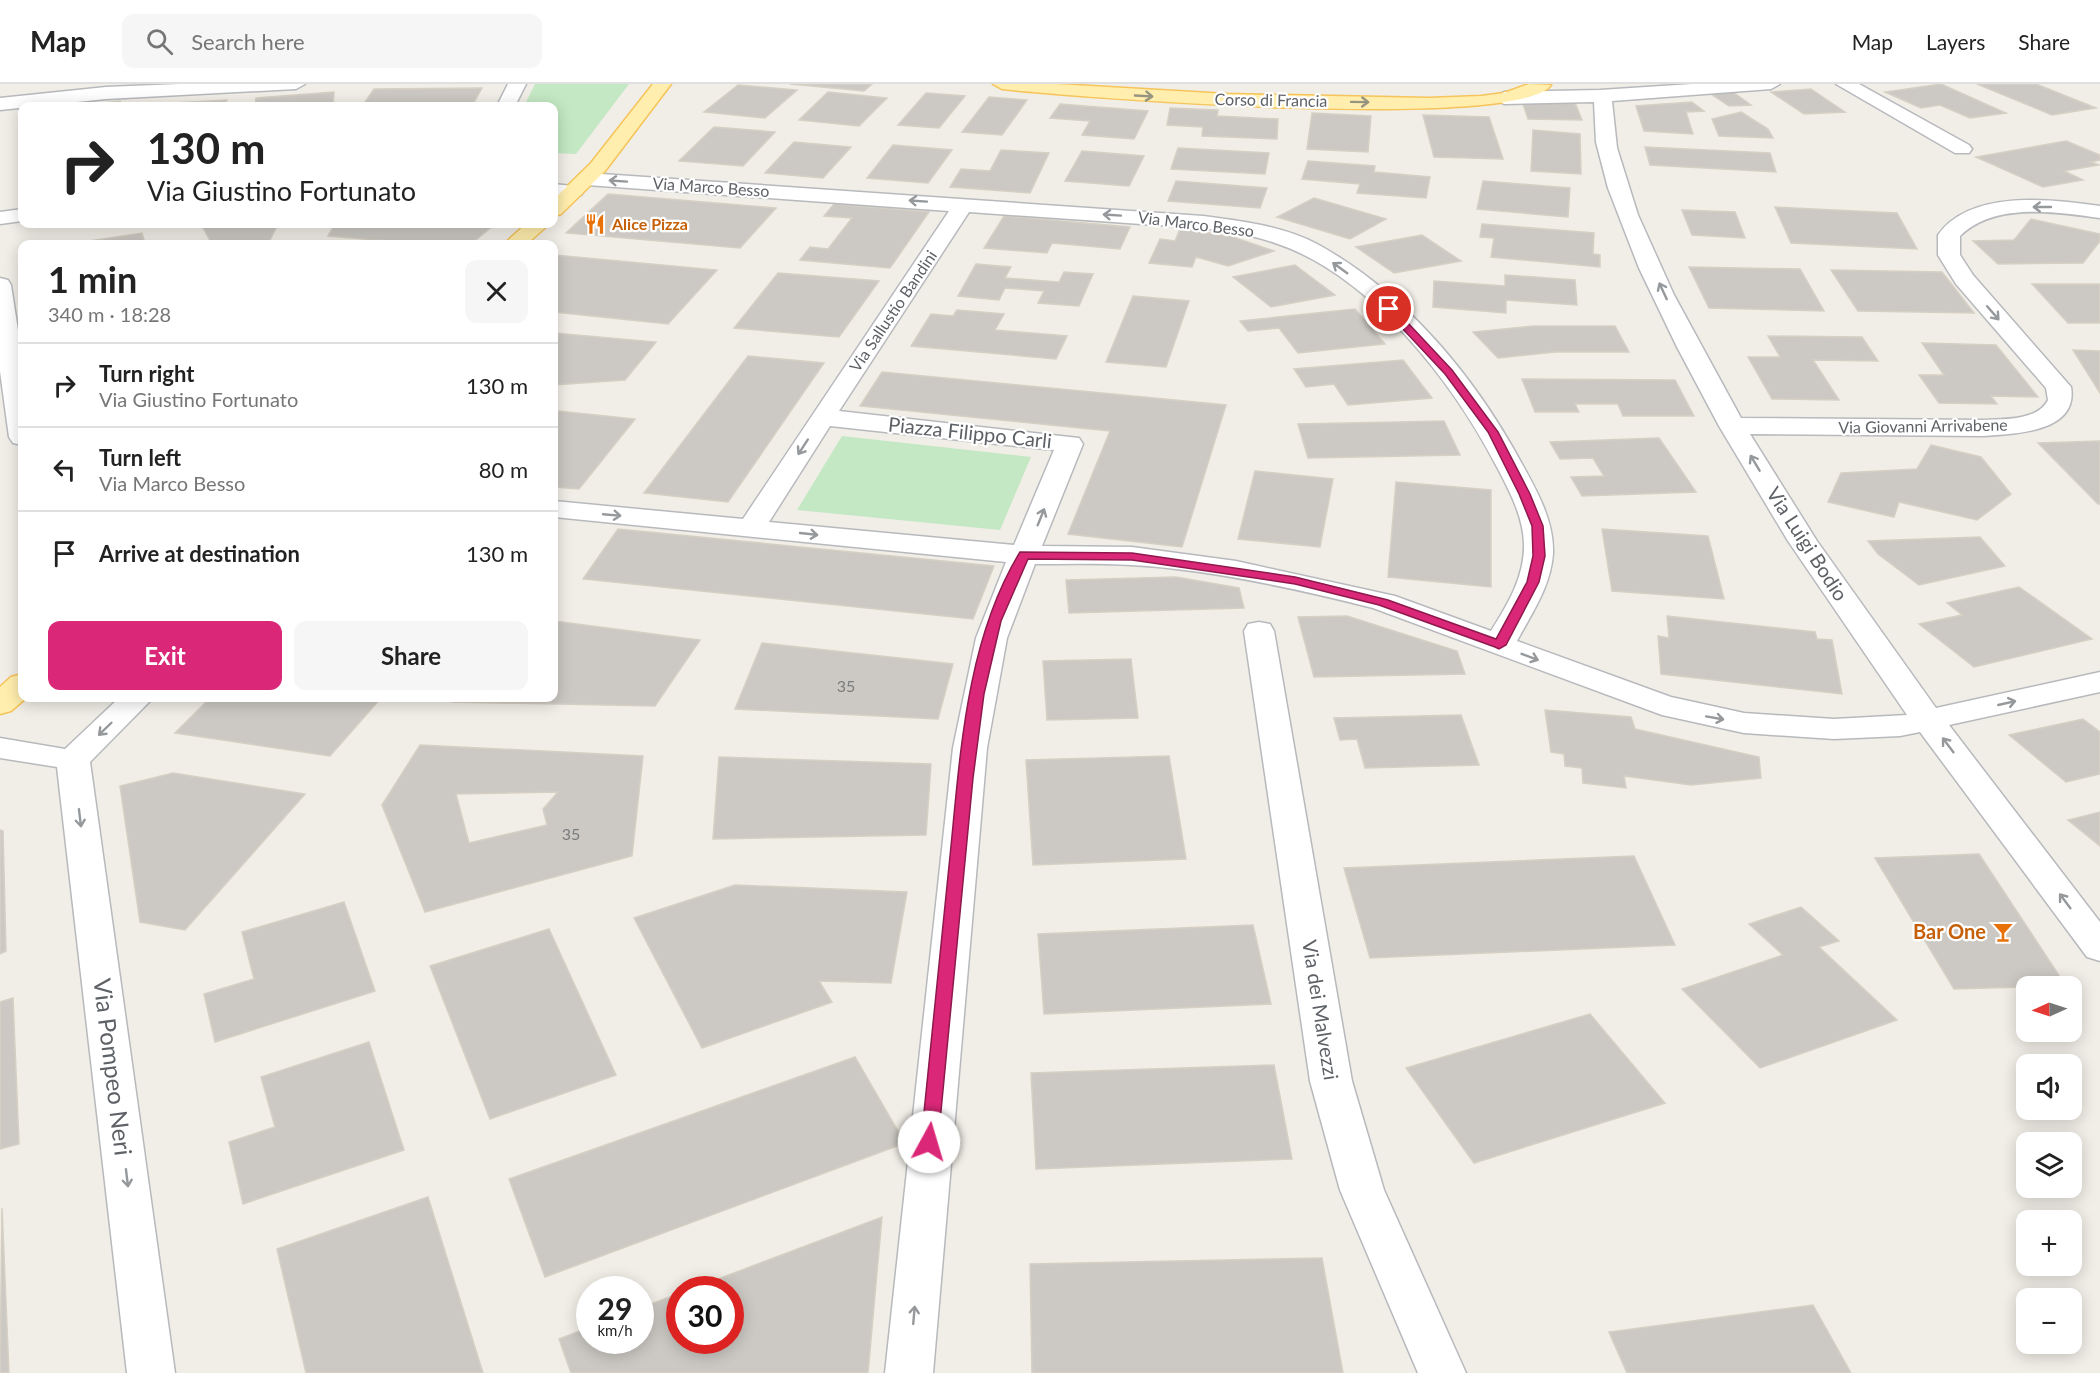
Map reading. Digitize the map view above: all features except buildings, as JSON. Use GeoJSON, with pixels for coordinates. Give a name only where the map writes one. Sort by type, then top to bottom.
{"type":"FeatureCollection","features":[{"type":"Feature","properties":{"kind":"main road"},"geometry":{"type":"LineString","coordinates":[[558,205],[571,187],[614,148],[663,84]]}},
{"type":"Feature","properties":{"kind":"main road","name":"Corso di Francia"},"geometry":{"type":"LineString","coordinates":[[1002,84],[1092,93],[1226,99],[1436,102],[1504,98],[1542,84]]}},
{"type":"Feature","properties":{"kind":"main road","name":"Corso di Francia"},"geometry":{"type":"LineString","coordinates":[[1211,84],[1365,87],[1556,84]]}},
{"type":"Feature","properties":{"kind":"main road"},"geometry":{"type":"LineString","coordinates":[[520,240],[533,228]]}},
{"type":"Feature","properties":{"kind":"main road"},"geometry":{"type":"LineString","coordinates":[[0,704],[18,688]]}},
{"type":"Feature","properties":{"kind":"street"},"geometry":{"type":"LineString","coordinates":[[106,93],[125,84]]}},
{"type":"Feature","properties":{"kind":"street"},"geometry":{"type":"LineString","coordinates":[[19,102],[106,93],[296,84]]}},
{"type":"Feature","properties":{"kind":"street"},"geometry":{"type":"LineString","coordinates":[[508,102],[518,84]]}},
{"type":"Feature","properties":{"kind":"street","name":"Corso di Francia"},"geometry":{"type":"LineString","coordinates":[[1542,84],[1600,96]]}},
{"type":"Feature","properties":{"kind":"street","name":"Corso di Francia"},"geometry":{"type":"LineString","coordinates":[[1678,84],[1732,87]]}},
{"type":"Feature","properties":{"kind":"street","name":"Corso di Francia"},"geometry":{"type":"LineString","coordinates":[[1504,98],[1600,96],[1771,84]]}},
{"type":"Feature","properties":{"kind":"street"},"geometry":{"type":"LineString","coordinates":[[1845,84],[1962,149]]}},
{"type":"Feature","properties":{"kind":"street","name":"Via Luigi Bodio"},"geometry":{"type":"LineString","coordinates":[[1600,96],[1604,102],[1605,135],[1610,163],[1631,223],[1674,315],[1732,426],[1801,537],[1929,720],[2100,948]]}},
{"type":"Feature","properties":{"kind":"street"},"geometry":{"type":"LineString","coordinates":[[0,104],[18,102]]}},
{"type":"Feature","properties":{"kind":"street","name":"Via Marco Besso"},"geometry":{"type":"LineString","coordinates":[[571,187],[964,204],[1185,220],[1252,230],[1305,246],[1339,266],[1365,287],[1427,348],[1480,414],[1506,455],[1538,526],[1539,556],[1533,582],[1499,645]]}},
{"type":"Feature","properties":{"kind":"street","name":"Via Sallustio Bandini"},"geometry":{"type":"LineString","coordinates":[[822,417],[964,204]]}},
{"type":"Feature","properties":{"kind":"street","name":"Via Giovanni Arrivabene"},"geometry":{"type":"LineString","coordinates":[[1732,426],[1982,428],[2019,425],[2053,413],[2059,406],[2062,396],[2058,387],[1964,279],[1949,255],[1949,235],[1959,222],[1997,210],[2053,207],[2100,212]]}},
{"type":"Feature","properties":{"kind":"street"},"geometry":{"type":"LineString","coordinates":[[0,218],[18,216]]}},
{"type":"Feature","properties":{"kind":"street"},"geometry":{"type":"LineString","coordinates":[[0,285],[18,409]]}},
{"type":"Feature","properties":{"kind":"street"},"geometry":{"type":"LineString","coordinates":[[751,528],[822,417]]}},
{"type":"Feature","properties":{"kind":"street","name":"Piazza Filippo Carli"},"geometry":{"type":"LineString","coordinates":[[822,417],[1070,444],[1024,555]]}},
{"type":"Feature","properties":{"kind":"street"},"geometry":{"type":"LineString","coordinates":[[558,509],[1024,555],[1132,556],[1295,580],[1384,602],[1637,696],[1713,718],[1785,727],[1834,729],[1900,726],[2100,682]]}},
{"type":"Feature","properties":{"kind":"street"},"geometry":{"type":"LineString","coordinates":[[909,1373],[966,778],[977,694],[995,621],[1024,555]]}},
{"type":"Feature","properties":{"kind":"street","name":"Via dei Malvezzi"},"geometry":{"type":"LineString","coordinates":[[1259,631],[1331,1082],[1362,1191],[1442,1373]]}},
{"type":"Feature","properties":{"kind":"street"},"geometry":{"type":"LineString","coordinates":[[0,748],[73,760],[133,702]]}},
{"type":"Feature","properties":{"kind":"street","name":"Via Pompeo Neri"},"geometry":{"type":"LineString","coordinates":[[73,760],[151,1373]]}},
{"type":"Feature","properties":{"kind":"green space"},"geometry":{"type":"Polygon","coordinates":[[[535,84],[629,84],[576,154],[558,153],[558,102],[526,102],[535,84]]]}},
{"type":"Feature","properties":{"kind":"green space"},"geometry":{"type":"Polygon","coordinates":[[[842,436],[1031,457],[1000,530],[797,510],[842,436]]]}},
{"type":"Feature","properties":{"kind":"place","name":"Alice Pizza"},"geometry":{"type":"Point","coordinates":[595,224]}},
{"type":"Feature","properties":{"kind":"place","name":"Bar One"},"geometry":{"type":"Point","coordinates":[2003,932]}},
{"type":"Feature","properties":{"kind":"route"},"geometry":{"type":"LineString","coordinates":[[929,1142],[966,778],[977,694],[995,621],[1024,555],[1132,556],[1295,580],[1384,602],[1499,645],[1533,582],[1539,556],[1538,526],[1525,494],[1493,432],[1449,372],[1389,309]]}}]}
